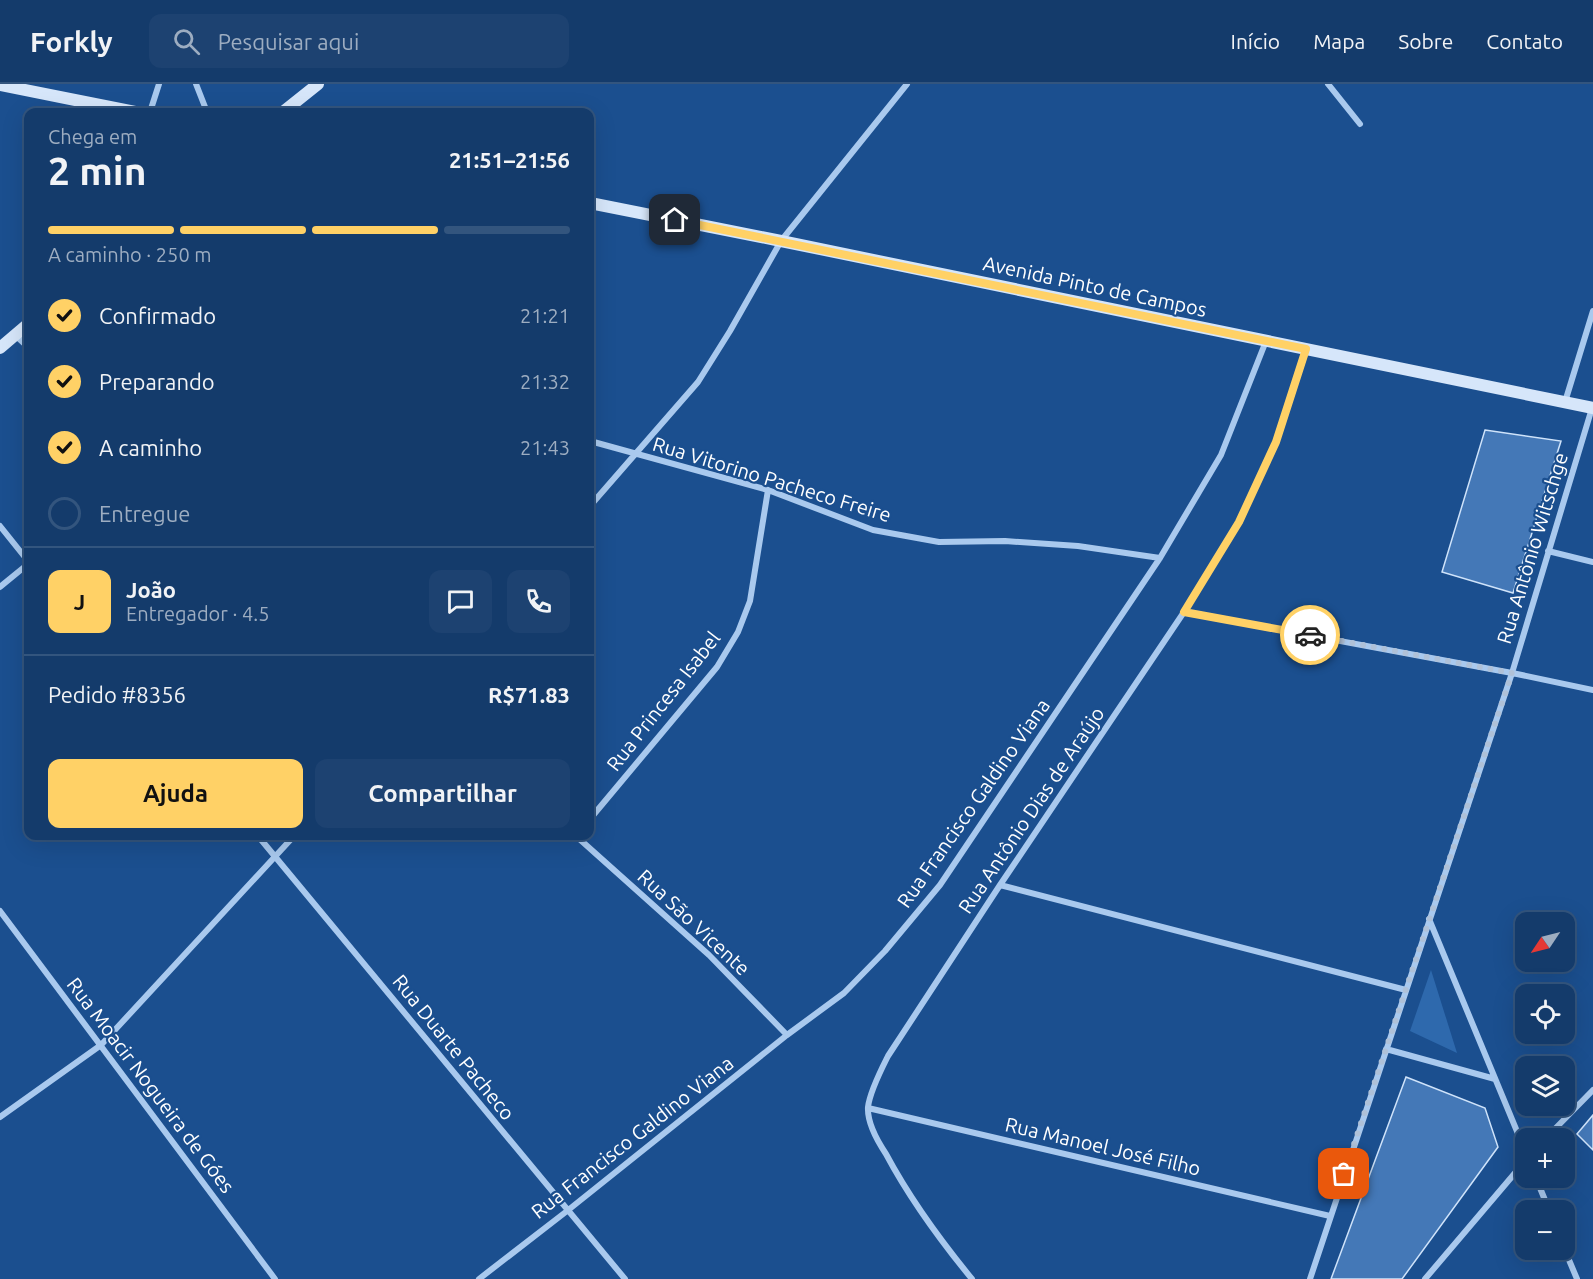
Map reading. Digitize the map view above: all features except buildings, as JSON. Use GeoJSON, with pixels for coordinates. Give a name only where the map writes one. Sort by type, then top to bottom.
{"type":"FeatureCollection","features":[{"type":"Feature","properties":{"kind":"street"},"geometry":{"type":"LineString","coordinates":[[151,108],[159,84]]}},
{"type":"Feature","properties":{"kind":"street"},"geometry":{"type":"LineString","coordinates":[[196,84],[205,108]]}},
{"type":"Feature","properties":{"kind":"street"},"geometry":{"type":"LineString","coordinates":[[288,108],[318,84]]}},
{"type":"Feature","properties":{"kind":"street"},"geometry":{"type":"LineString","coordinates":[[594,502],[698,382],[781,241],[907,84]]}},
{"type":"Feature","properties":{"kind":"street"},"geometry":{"type":"LineString","coordinates":[[1328,84],[1360,124]]}},
{"type":"Feature","properties":{"kind":"street"},"geometry":{"type":"LineString","coordinates":[[0,85],[115,108]]}},
{"type":"Feature","properties":{"kind":"street","name":"Avenida Pinto de Campos"},"geometry":{"type":"LineString","coordinates":[[594,204],[1592,408]]}},
{"type":"Feature","properties":{"kind":"street"},"geometry":{"type":"LineString","coordinates":[[1564,402],[1593,311]]}},
{"type":"Feature","properties":{"kind":"street"},"geometry":{"type":"LineString","coordinates":[[0,348],[24,327]]}},
{"type":"Feature","properties":{"kind":"street"},"geometry":{"type":"LineString","coordinates":[[15,335],[24,343]]}},
{"type":"Feature","properties":{"kind":"street","name":"Rua Francisco Galdino Viana"},"geometry":{"type":"LineString","coordinates":[[478,1279],[787,1035],[844,993],[885,951],[940,885],[1160,558],[1221,455],[1266,340]]}},
{"type":"Feature","properties":{"kind":"street","name":"Rua Antônio Dias de Araújo"},"geometry":{"type":"LineString","coordinates":[[868,1108],[877,1078],[888,1056],[1184,612],[1239,522],[1276,442],[1306,349]]}},
{"type":"Feature","properties":{"kind":"street","name":"Rua Antônio Witschge"},"geometry":{"type":"LineString","coordinates":[[1310,1279],[1512,673],[1592,408]]}},
{"type":"Feature","properties":{"kind":"street","name":"Rua Vitorino Pacheco Freire"},"geometry":{"type":"LineString","coordinates":[[594,442],[768,490],[873,530],[939,542],[1005,541],[1078,546],[1160,558]]}},
{"type":"Feature","properties":{"kind":"street","name":"Rua Princesa Isabel"},"geometry":{"type":"LineString","coordinates":[[594,814],[717,667],[738,633],[750,601],[768,490]]}},
{"type":"Feature","properties":{"kind":"street"},"geometry":{"type":"LineString","coordinates":[[0,526],[24,557]]}},
{"type":"Feature","properties":{"kind":"street"},"geometry":{"type":"LineString","coordinates":[[1548,551],[1593,562]]}},
{"type":"Feature","properties":{"kind":"street"},"geometry":{"type":"LineString","coordinates":[[0,586],[24,565]]}},
{"type":"Feature","properties":{"kind":"street"},"geometry":{"type":"LineString","coordinates":[[1184,612],[1593,690]]}},
{"type":"Feature","properties":{"kind":"street","name":"Rua Duarte Pacheco"},"geometry":{"type":"LineString","coordinates":[[262,840],[624,1279]]}},
{"type":"Feature","properties":{"kind":"street"},"geometry":{"type":"LineString","coordinates":[[0,1117],[100,1045],[290,840]]}},
{"type":"Feature","properties":{"kind":"street","name":"Rua São Vicente"},"geometry":{"type":"LineString","coordinates":[[580,840],[709,955],[787,1035]]}},
{"type":"Feature","properties":{"kind":"street"},"geometry":{"type":"LineString","coordinates":[[1000,885],[1406,990]]}},
{"type":"Feature","properties":{"kind":"street","name":"Rua Moacir Nogueira de Góes"},"geometry":{"type":"LineString","coordinates":[[0,911],[3,921],[100,1045],[275,1279]]}},
{"type":"Feature","properties":{"kind":"street"},"geometry":{"type":"LineString","coordinates":[[1430,919],[1516,1128]]}},
{"type":"Feature","properties":{"kind":"street"},"geometry":{"type":"LineString","coordinates":[[1386,1049],[1495,1079]]}},
{"type":"Feature","properties":{"kind":"street"},"geometry":{"type":"LineString","coordinates":[[1556,1128],[1593,1090]]}},
{"type":"Feature","properties":{"kind":"street"},"geometry":{"type":"LineString","coordinates":[[868,1108],[874,1133],[903,1185],[924,1217],[972,1279]]}},
{"type":"Feature","properties":{"kind":"street","name":"Rua Manoel José Filho"},"geometry":{"type":"LineString","coordinates":[[868,1108],[1330,1216]]}},
{"type":"Feature","properties":{"kind":"street"},"geometry":{"type":"LineString","coordinates":[[1425,1279],[1515,1173]]}},
{"type":"Feature","properties":{"kind":"street"},"geometry":{"type":"LineString","coordinates":[[1569,1260],[1577,1279]]}},
{"type":"Feature","properties":{"kind":"shaded area"},"geometry":{"type":"Polygon","coordinates":[[[1431,970],[1457,1053],[1410,1031],[1431,970]]]}},
{"type":"Feature","properties":{"kind":"way so far"},"geometry":{"type":"LineString","coordinates":[[1310,635],[1512,673],[1344,1174]]}},
{"type":"Feature","properties":{"kind":"route"},"geometry":{"type":"LineString","coordinates":[[675,220],[1306,349],[1276,442],[1239,522],[1184,612],[1310,635]]}}]}
